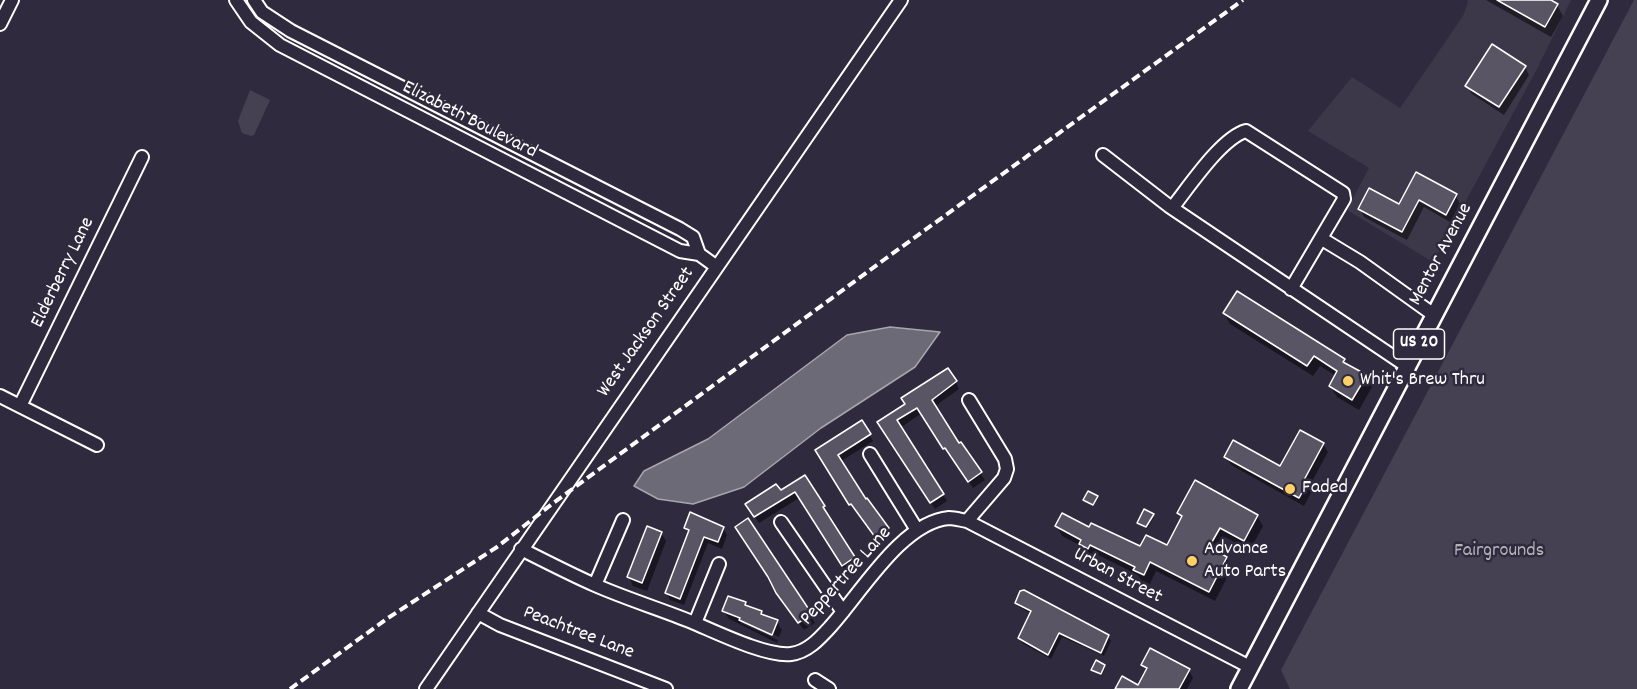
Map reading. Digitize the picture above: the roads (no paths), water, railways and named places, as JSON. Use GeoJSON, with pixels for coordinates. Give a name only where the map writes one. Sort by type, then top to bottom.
{"type":"FeatureCollection","features":[{"type":"Feature","properties":{"kind":"main road","name":"Mentor Avenue"},"geometry":{"type":"LineString","coordinates":[[1239,689],[1599,0]]}},
{"type":"Feature","properties":{"kind":"street"},"geometry":{"type":"LineString","coordinates":[[0,24],[12,0]]}},
{"type":"Feature","properties":{"kind":"street","name":"Elizabeth Boulevard"},"geometry":{"type":"LineString","coordinates":[[236,0],[251,22],[280,45],[680,251],[699,254],[717,267]]}},
{"type":"Feature","properties":{"kind":"street","name":"Elizabeth Boulevard"},"geometry":{"type":"LineString","coordinates":[[255,0],[262,12],[291,31],[680,229],[693,237],[699,254]]}},
{"type":"Feature","properties":{"kind":"street","name":"West Jackson Street"},"geometry":{"type":"LineString","coordinates":[[426,689],[901,0]]}},
{"type":"Feature","properties":{"kind":"street"},"geometry":{"type":"LineString","coordinates":[[1172,208],[1226,142],[1246,131],[1343,193],[1344,200],[1291,289]]}},
{"type":"Feature","properties":{"kind":"street"},"geometry":{"type":"LineString","coordinates":[[1103,155],[1172,208],[1407,366]]}},
{"type":"Feature","properties":{"kind":"street","name":"Elderberry Lane"},"geometry":{"type":"LineString","coordinates":[[20,406],[142,157]]}},
{"type":"Feature","properties":{"kind":"street"},"geometry":{"type":"LineString","coordinates":[[1322,239],[1360,262],[1434,315]]}},
{"type":"Feature","properties":{"kind":"street"},"geometry":{"type":"LineString","coordinates":[[0,396],[97,446]]}},
{"type":"Feature","properties":{"kind":"street"},"geometry":{"type":"LineString","coordinates":[[967,521],[1004,478],[1007,469],[1005,459],[969,400]]}},
{"type":"Feature","properties":{"kind":"street"},"geometry":{"type":"LineString","coordinates":[[870,454],[917,530]]}},
{"type":"Feature","properties":{"kind":"street","name":"Peppertree Lane"},"geometry":{"type":"LineString","coordinates":[[521,549],[596,585],[766,650],[789,654],[802,652],[814,644],[881,566],[917,530],[932,522],[950,518],[967,521]]}},
{"type":"Feature","properties":{"kind":"street"},"geometry":{"type":"LineString","coordinates":[[596,585],[623,520]]}},
{"type":"Feature","properties":{"kind":"street","name":"Urban Street"},"geometry":{"type":"LineString","coordinates":[[967,521],[1250,667]]}},
{"type":"Feature","properties":{"kind":"street"},"geometry":{"type":"LineString","coordinates":[[781,522],[843,612]]}},
{"type":"Feature","properties":{"kind":"street"},"geometry":{"type":"LineString","coordinates":[[694,623],[719,564]]}},
{"type":"Feature","properties":{"kind":"street","name":"Peachtree Lane"},"geometry":{"type":"LineString","coordinates":[[478,613],[500,625],[666,689]]}},
{"type":"Feature","properties":{"kind":"street"},"geometry":{"type":"LineString","coordinates":[[815,680],[829,689]]}},
{"type":"Feature","properties":{"kind":"railway"},"geometry":{"type":"LineString","coordinates":[[290,689],[388,618],[497,547],[885,259],[1243,0]]}},
{"type":"Feature","properties":{"kind":"place","name":"Whit's Brew Thru"},"geometry":{"type":"Point","coordinates":[1348,381]}},
{"type":"Feature","properties":{"kind":"place","name":"Faded"},"geometry":{"type":"Point","coordinates":[1290,489]}},
{"type":"Feature","properties":{"kind":"place","name":"Advance Auto Parts"},"geometry":{"type":"Point","coordinates":[1192,561]}},
{"type":"Feature","properties":{"kind":"park label","name":"Fairgrounds"},"geometry":{"type":"Point","coordinates":[1499,552]}}]}
